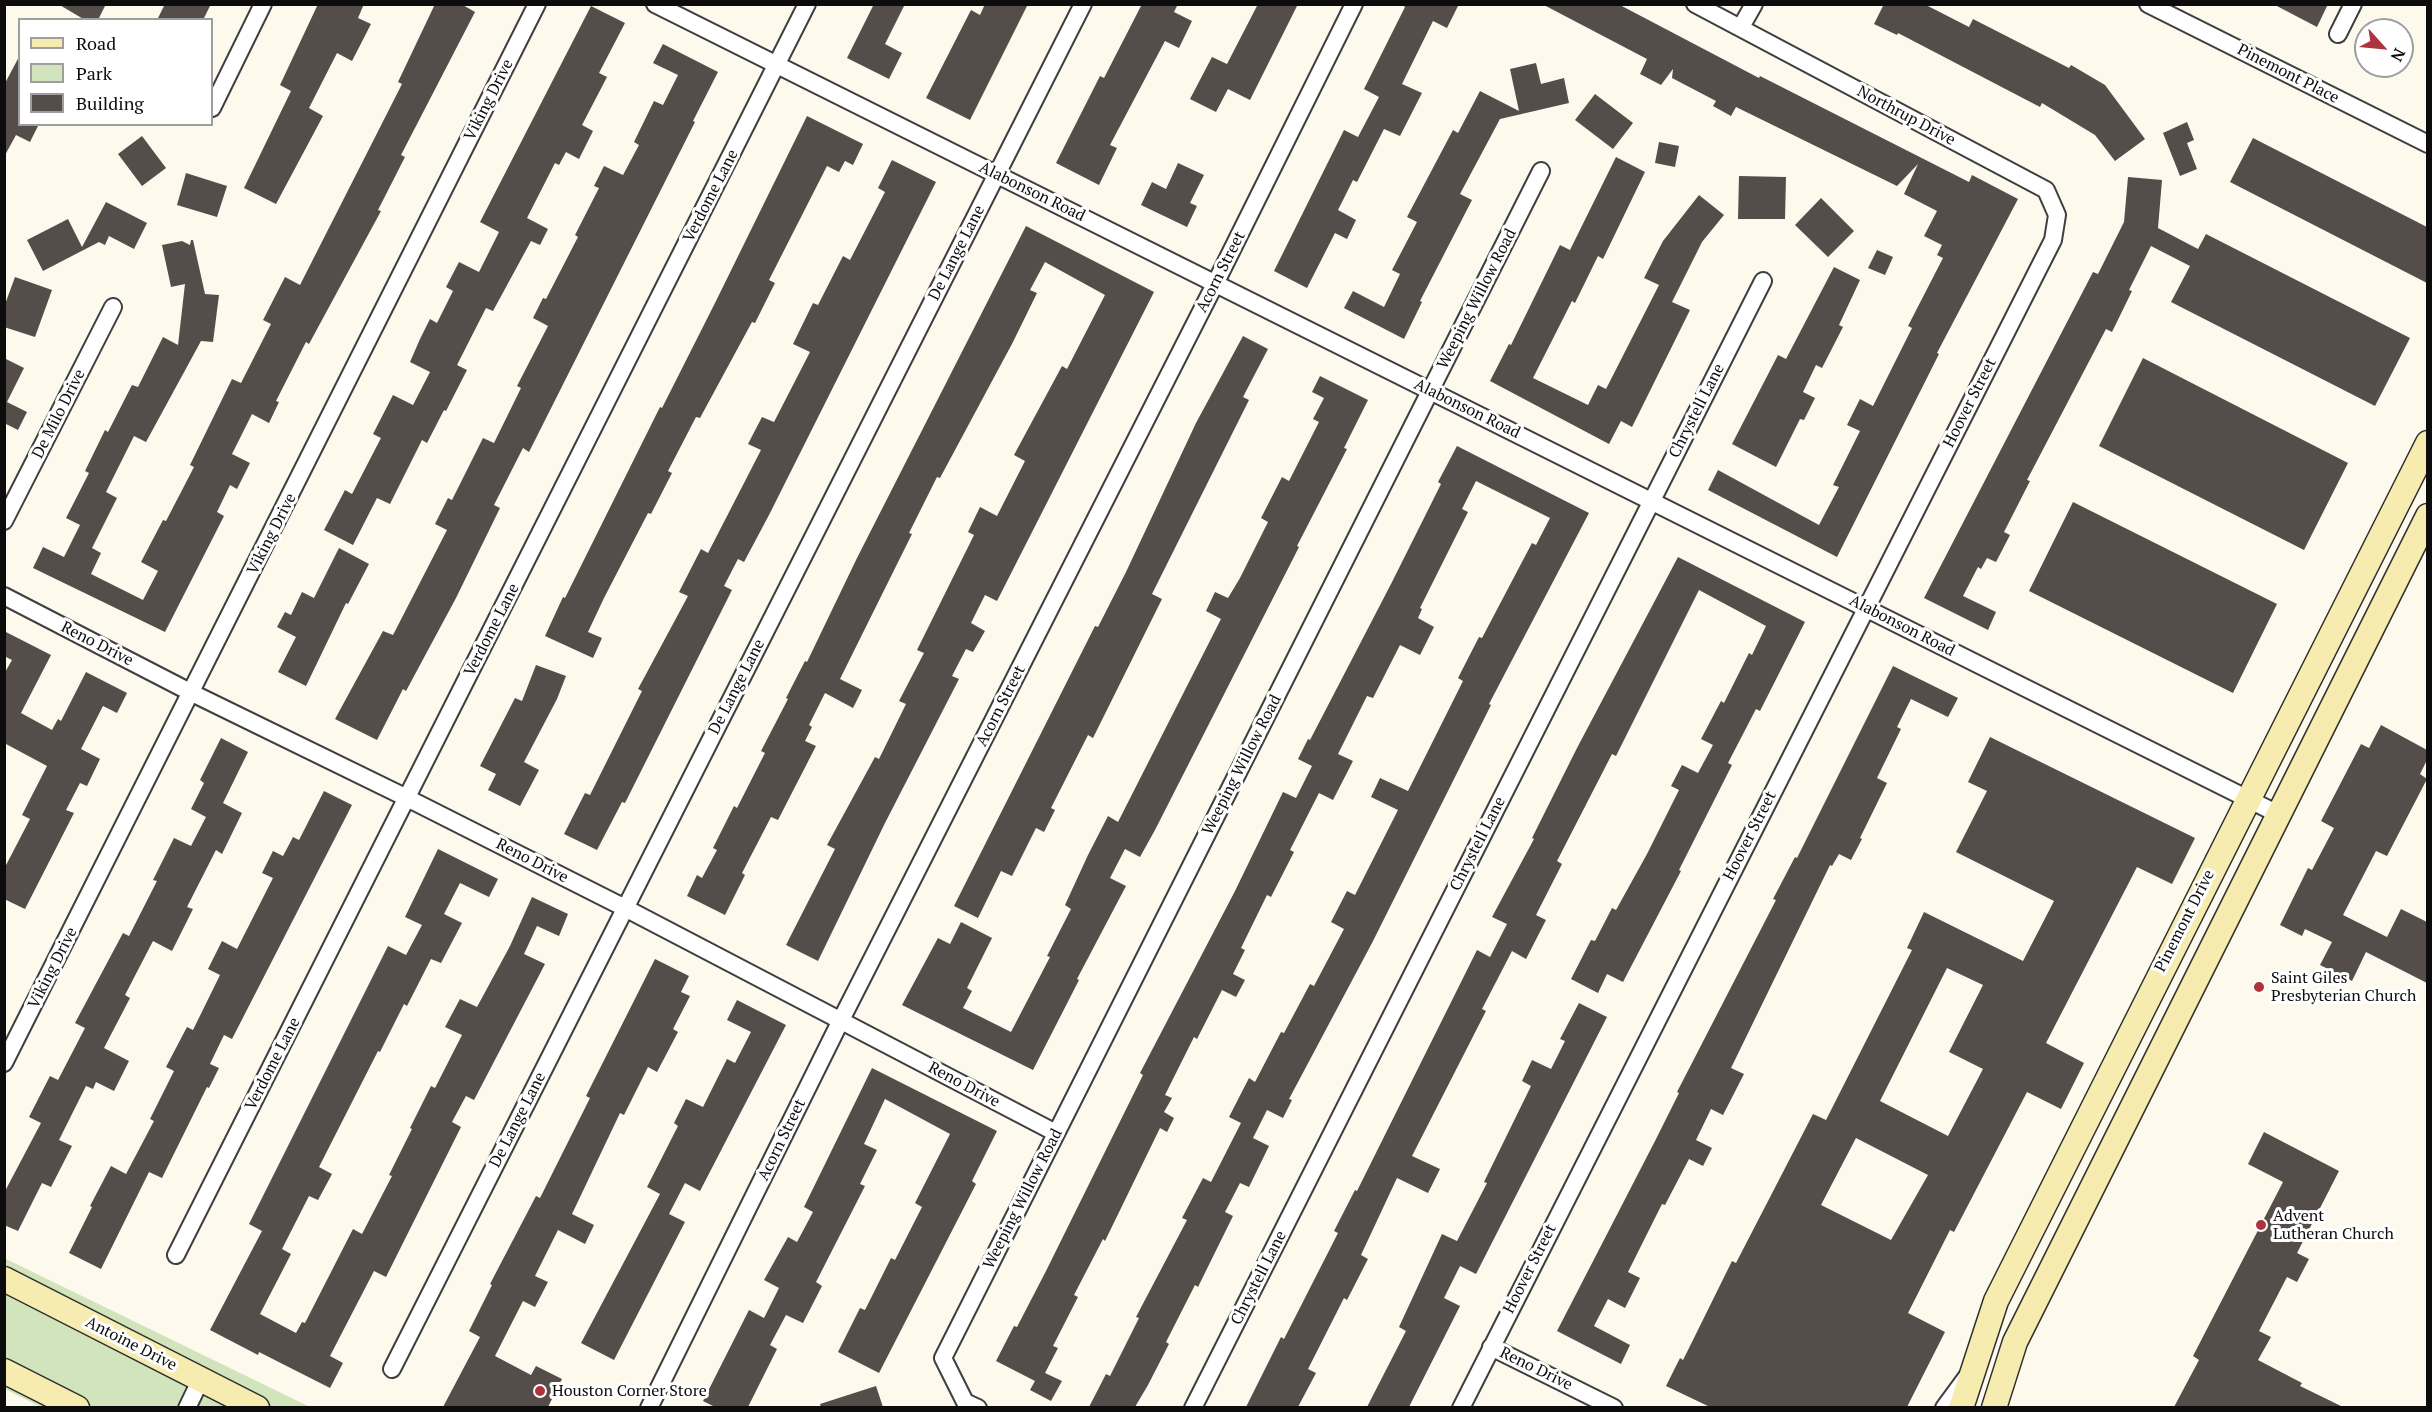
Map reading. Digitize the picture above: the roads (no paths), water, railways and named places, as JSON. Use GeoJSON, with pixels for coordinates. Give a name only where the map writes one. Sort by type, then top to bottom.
{"type":"FeatureCollection","features":[{"type":"Feature","properties":{"kind":"main road","name":"Pinemont Drive"},"geometry":{"type":"LineString","coordinates":[[1961,1407],[1996,1301],[2427,442]]}},
{"type":"Feature","properties":{"kind":"main road"},"geometry":{"type":"LineString","coordinates":[[1994,1407],[2015,1342],[2427,516]]}},
{"type":"Feature","properties":{"kind":"main road"},"geometry":{"type":"LineString","coordinates":[[2122,1048],[2154,1062]]}},
{"type":"Feature","properties":{"kind":"main road","name":"Antoine Drive"},"geometry":{"type":"LineString","coordinates":[[4,1279],[257,1407]]}},
{"type":"Feature","properties":{"kind":"main road"},"geometry":{"type":"LineString","coordinates":[[1986,1332],[2015,1342]]}},
{"type":"Feature","properties":{"kind":"main road"},"geometry":{"type":"LineString","coordinates":[[4,1371],[77,1407]]}},
{"type":"Feature","properties":{"kind":"street"},"geometry":{"type":"LineString","coordinates":[[213,106],[263,4]]}},
{"type":"Feature","properties":{"kind":"street","name":"Viking Drive"},"geometry":{"type":"LineString","coordinates":[[4,1063],[537,4]]}},
{"type":"Feature","properties":{"kind":"street","name":"Alabonson Road"},"geometry":{"type":"LineString","coordinates":[[655,4],[2278,814]]}},
{"type":"Feature","properties":{"kind":"street","name":"Verdome Lane"},"geometry":{"type":"LineString","coordinates":[[176,1255],[807,4]]}},
{"type":"Feature","properties":{"kind":"street","name":"De Lange Lane"},"geometry":{"type":"LineString","coordinates":[[392,1369],[1083,4]]}},
{"type":"Feature","properties":{"kind":"street","name":"Acorn Street"},"geometry":{"type":"LineString","coordinates":[[649,1407],[841,1020],[1215,284],[1354,4]]}},
{"type":"Feature","properties":{"kind":"street","name":"Northrup Drive"},"geometry":{"type":"LineString","coordinates":[[1695,4],[2046,190],[2057,215],[2053,240],[2040,265]]}},
{"type":"Feature","properties":{"kind":"street"},"geometry":{"type":"LineString","coordinates":[[1741,27],[1754,4]]}},
{"type":"Feature","properties":{"kind":"street","name":"Pinemont Place"},"geometry":{"type":"LineString","coordinates":[[2148,4],[2427,144]]}},
{"type":"Feature","properties":{"kind":"street"},"geometry":{"type":"LineString","coordinates":[[2338,34],[2353,4]]}},
{"type":"Feature","properties":{"kind":"street","name":"Weeping Willow Road"},"geometry":{"type":"LineString","coordinates":[[978,1407],[965,1402],[943,1358],[1541,171]]}},
{"type":"Feature","properties":{"kind":"street","name":"Hoover Street"},"geometry":{"type":"LineString","coordinates":[[1461,1407],[2040,265]]}},
{"type":"Feature","properties":{"kind":"street","name":"Chrystell Lane"},"geometry":{"type":"LineString","coordinates":[[1194,1407],[1763,281]]}},
{"type":"Feature","properties":{"kind":"street","name":"De Milo Drive"},"geometry":{"type":"LineString","coordinates":[[4,521],[113,307]]}},
{"type":"Feature","properties":{"kind":"street","name":"Reno Drive"},"geometry":{"type":"LineString","coordinates":[[4,596],[192,693],[625,908],[1056,1133]]}},
{"type":"Feature","properties":{"kind":"street","name":"Reno Drive"},"geometry":{"type":"LineString","coordinates":[[1491,1347],[1614,1407]]}},
{"type":"Feature","properties":{"kind":"street"},"geometry":{"type":"LineString","coordinates":[[1944,1407],[1972,1371]]}},
{"type":"Feature","properties":{"kind":"street"},"geometry":{"type":"LineString","coordinates":[[187,1407],[201,1379]]}},
{"type":"Feature","properties":{"kind":"place","name":"Saint Giles Presbyterian Church"},"geometry":{"type":"Point","coordinates":[2259,987]}},
{"type":"Feature","properties":{"kind":"place","name":"Advent Lutheran Church"},"geometry":{"type":"Point","coordinates":[2261,1225]}},
{"type":"Feature","properties":{"kind":"place","name":"Houston Corner Store"},"geometry":{"type":"Point","coordinates":[540,1391]}}]}
